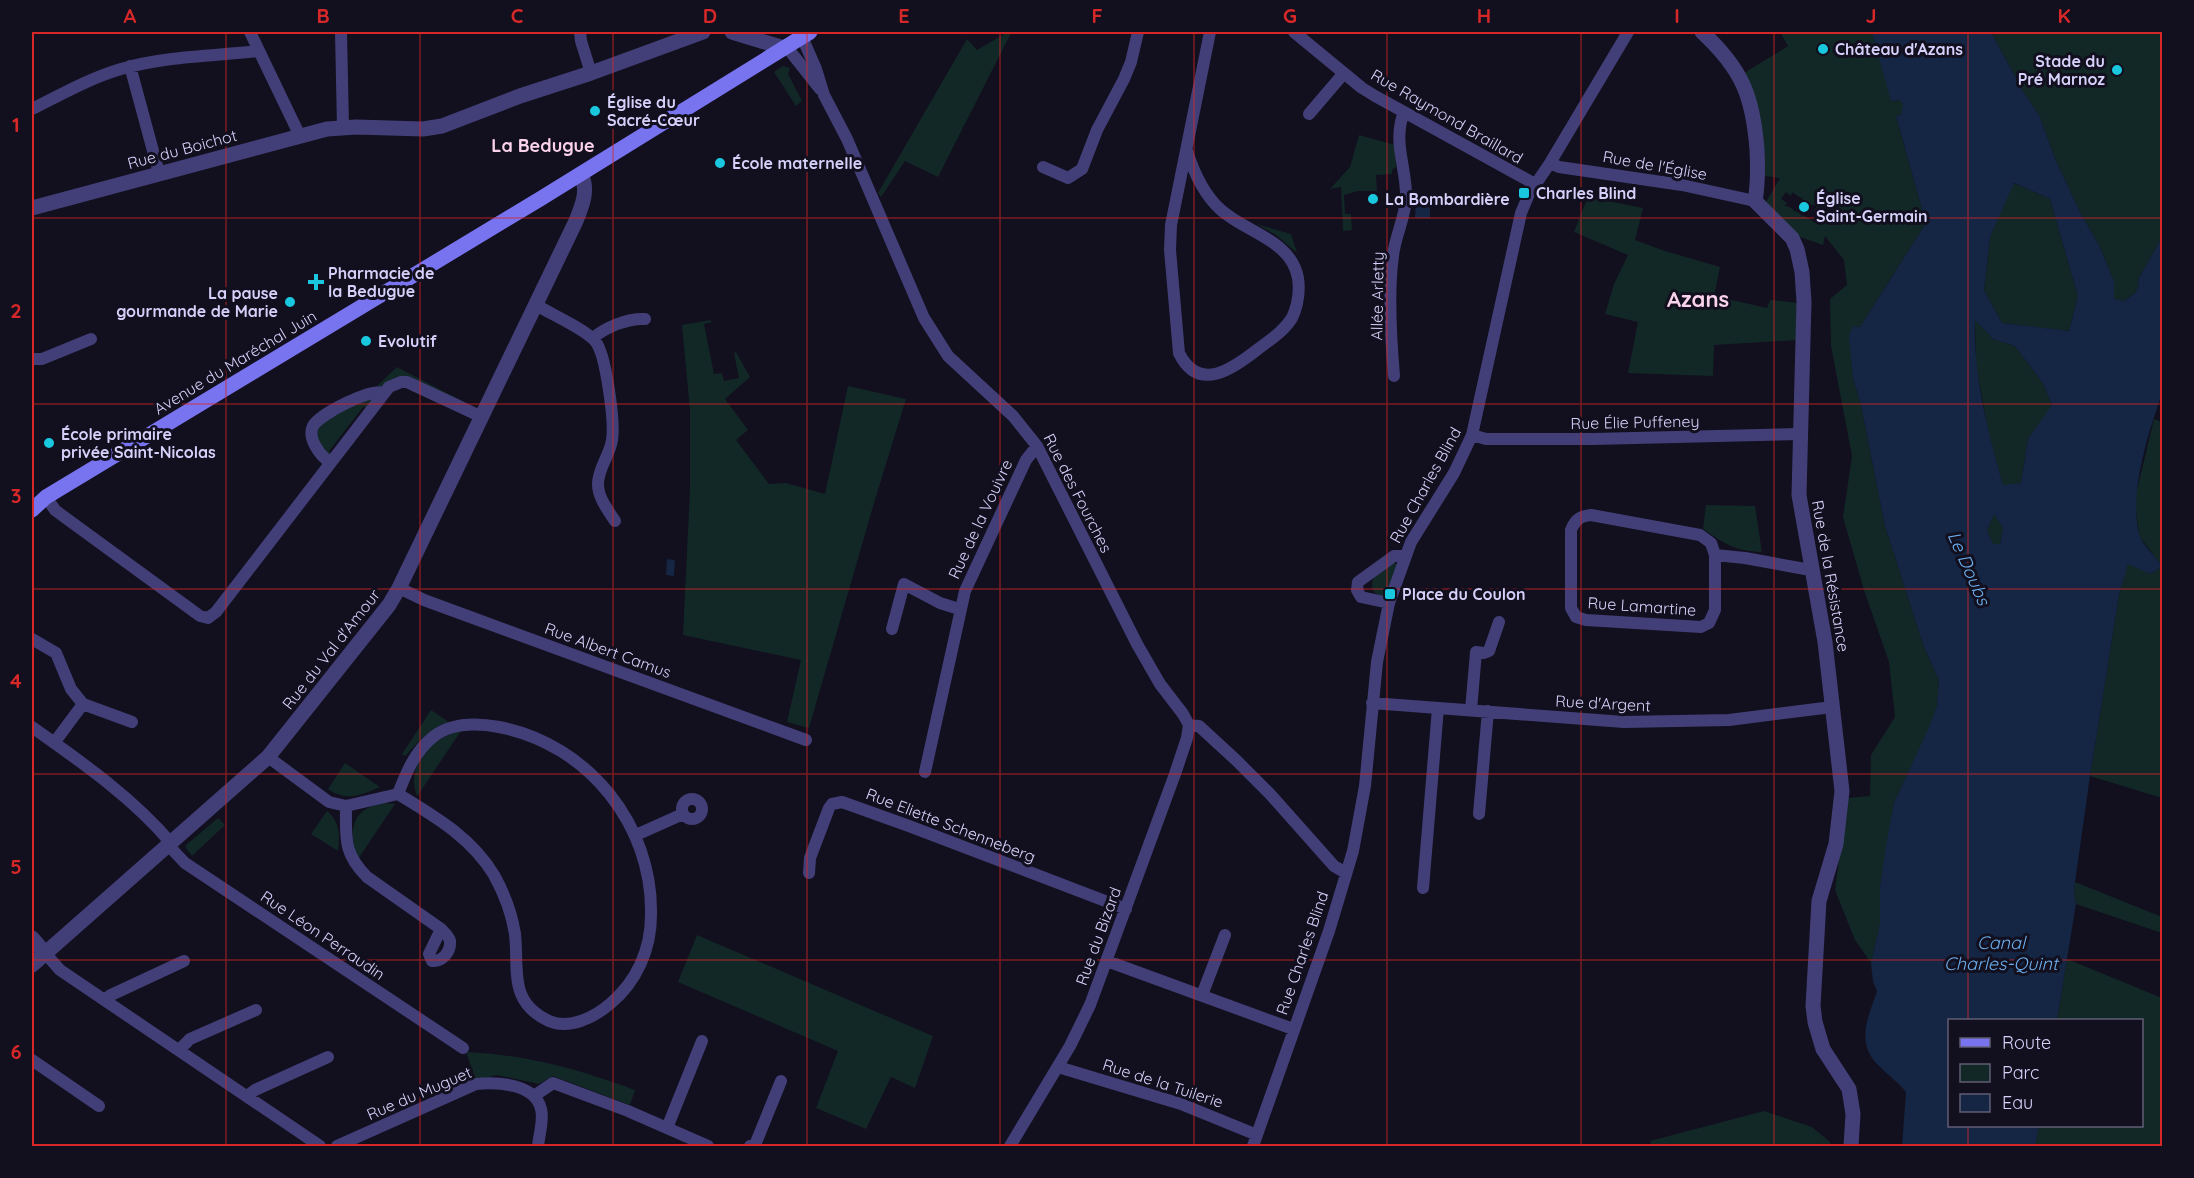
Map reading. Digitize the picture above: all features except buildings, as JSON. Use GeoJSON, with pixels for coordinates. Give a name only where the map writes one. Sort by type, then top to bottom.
{"type":"FeatureCollection","features":[{"type":"Feature","properties":{"kind":"main road","name":"Avenue du Maréchal Juin"},"geometry":{"type":"LineString","coordinates":[[32,510],[39,499],[581,174],[806,34]]}},
{"type":"Feature","properties":{"kind":"street"},"geometry":{"type":"LineString","coordinates":[[250,32],[300,136]]}},
{"type":"Feature","properties":{"kind":"street"},"geometry":{"type":"LineString","coordinates":[[341,32],[343,127]]}},
{"type":"Feature","properties":{"kind":"street"},"geometry":{"type":"LineString","coordinates":[[580,32],[580,41],[591,73]]}},
{"type":"Feature","properties":{"kind":"street","name":"Rue du Boichot"},"geometry":{"type":"LineString","coordinates":[[32,208],[300,136],[343,127],[423,129],[442,126],[703,32]]}},
{"type":"Feature","properties":{"kind":"street"},"geometry":{"type":"LineString","coordinates":[[732,32],[785,47]]}},
{"type":"Feature","properties":{"kind":"street"},"geometry":{"type":"LineString","coordinates":[[1043,167],[1068,178],[1082,169],[1098,130],[1124,79],[1138,32]]}},
{"type":"Feature","properties":{"kind":"street"},"geometry":{"type":"LineString","coordinates":[[1187,151],[1200,183],[1214,203],[1232,219],[1267,238],[1283,250],[1295,267],[1298,277],[1298,300],[1285,327],[1239,364],[1216,374],[1199,374],[1182,359],[1178,346],[1170,236],[1210,32]]}},
{"type":"Feature","properties":{"kind":"street","name":"Rue Raymond Braillard"},"geometry":{"type":"LineString","coordinates":[[1294,32],[1362,88],[1535,184]]}},
{"type":"Feature","properties":{"kind":"street","name":"Rue Charles Blind"},"geometry":{"type":"LineString","coordinates":[[1255,1141],[1329,931],[1346,873],[1360,815],[1377,662],[1389,603],[1416,532],[1454,472],[1472,435],[1521,213],[1528,194],[1550,163],[1628,32]]}},
{"type":"Feature","properties":{"kind":"street"},"geometry":{"type":"LineString","coordinates":[[1702,32],[1731,62],[1751,104],[1755,120],[1758,167],[1755,201]]}},
{"type":"Feature","properties":{"kind":"street","name":"Rue des Fourches"},"geometry":{"type":"LineString","coordinates":[[806,34],[824,94],[847,139],[932,333],[948,356],[1014,416],[1037,446],[1142,653],[1160,684],[1189,725],[1199,726],[1237,761],[1270,794],[1334,866],[1346,873]]}},
{"type":"Feature","properties":{"kind":"street","name":"Rue des Fourches"},"geometry":{"type":"LineString","coordinates":[[785,47],[824,94]]}},
{"type":"Feature","properties":{"kind":"street"},"geometry":{"type":"LineString","coordinates":[[32,109],[107,73],[130,66],[259,51]]}},
{"type":"Feature","properties":{"kind":"street"},"geometry":{"type":"LineString","coordinates":[[130,66],[159,173]]}},
{"type":"Feature","properties":{"kind":"street","name":"Rue Raymond Braillard"},"geometry":{"type":"LineString","coordinates":[[1309,114],[1344,73]]}},
{"type":"Feature","properties":{"kind":"street","name":"Allée Arletty"},"geometry":{"type":"LineString","coordinates":[[1394,376],[1392,265],[1395,244],[1405,209],[1405,182],[1399,146],[1400,125],[1404,112]]}},
{"type":"Feature","properties":{"kind":"street","name":"Rue de l'Église"},"geometry":{"type":"LineString","coordinates":[[1550,163],[1559,167],[1682,185],[1755,201]]}},
{"type":"Feature","properties":{"kind":"street","name":"Rue du Val d'Amour"},"geometry":{"type":"LineString","coordinates":[[32,963],[268,757],[388,606],[399,588],[582,208],[585,184],[581,174]]}},
{"type":"Feature","properties":{"kind":"street","name":"Rue de la Résistance"},"geometry":{"type":"LineString","coordinates":[[1755,201],[1792,238],[1802,272],[1804,302],[1799,495],[1825,642],[1842,791],[1836,844],[1819,902],[1813,1006],[1818,1036],[1823,1049],[1849,1089],[1853,1114],[1851,1146]]}},
{"type":"Feature","properties":{"kind":"street"},"geometry":{"type":"LineString","coordinates":[[536,305],[593,338],[598,344],[604,361],[613,432],[609,451],[598,477],[598,486],[605,506],[615,521]]}},
{"type":"Feature","properties":{"kind":"street"},"geometry":{"type":"LineString","coordinates":[[593,338],[634,318],[645,319]]}},
{"type":"Feature","properties":{"kind":"street"},"geometry":{"type":"LineString","coordinates":[[32,359],[42,359],[91,339]]}},
{"type":"Feature","properties":{"kind":"street"},"geometry":{"type":"LineString","coordinates":[[39,499],[200,616],[208,618],[216,612],[384,393],[395,384],[407,382],[482,417]]}},
{"type":"Feature","properties":{"kind":"street"},"geometry":{"type":"LineString","coordinates":[[330,462],[319,451],[314,441],[312,432],[314,425],[324,416],[358,397],[375,391],[384,393]]}},
{"type":"Feature","properties":{"kind":"street","name":"Rue Élie Puffeney"},"geometry":{"type":"LineString","coordinates":[[1472,435],[1486,439],[1593,439],[1799,434]]}},
{"type":"Feature","properties":{"kind":"street","name":"Rue de la Vouivre"},"geometry":{"type":"LineString","coordinates":[[926,772],[960,609],[970,577],[1026,460],[1037,446]]}},
{"type":"Feature","properties":{"kind":"street","name":"Rue Lamartine"},"geometry":{"type":"LineString","coordinates":[[1585,515],[1700,535],[1711,543],[1715,555],[1715,610],[1709,623],[1701,627],[1586,620],[1576,616],[1571,608],[1571,530],[1574,523],[1585,515]]}},
{"type":"Feature","properties":{"kind":"street"},"geometry":{"type":"LineString","coordinates":[[1715,555],[1811,568]]}},
{"type":"Feature","properties":{"kind":"street"},"geometry":{"type":"LineString","coordinates":[[1389,603],[1361,597],[1357,590],[1358,582],[1394,556],[1405,556]]}},
{"type":"Feature","properties":{"kind":"street"},"geometry":{"type":"LineString","coordinates":[[892,629],[904,584],[940,603],[960,609]]}},
{"type":"Feature","properties":{"kind":"street","name":"Rue Albert Camus"},"geometry":{"type":"LineString","coordinates":[[399,588],[424,600],[806,740]]}},
{"type":"Feature","properties":{"kind":"street"},"geometry":{"type":"LineString","coordinates":[[1471,710],[1476,652],[1489,651],[1499,622]]}},
{"type":"Feature","properties":{"kind":"street"},"geometry":{"type":"LineString","coordinates":[[32,639],[56,653],[71,689],[83,704],[132,722]]}},
{"type":"Feature","properties":{"kind":"street","name":"Rue d'Argent"},"geometry":{"type":"LineString","coordinates":[[1372,703],[1580,719],[1672,722],[1729,720],[1832,707]]}},
{"type":"Feature","properties":{"kind":"street"},"geometry":{"type":"LineString","coordinates":[[54,743],[83,704]]}},
{"type":"Feature","properties":{"kind":"street"},"geometry":{"type":"LineString","coordinates":[[1423,888],[1438,708]]}},
{"type":"Feature","properties":{"kind":"street"},"geometry":{"type":"LineString","coordinates":[[1479,814],[1488,711]]}},
{"type":"Feature","properties":{"kind":"street","name":"Rue du Bizard"},"geometry":{"type":"LineString","coordinates":[[1010,1146],[1058,1067],[1085,1015],[1175,774],[1189,725]]}},
{"type":"Feature","properties":{"kind":"street"},"geometry":{"type":"LineString","coordinates":[[268,757],[329,802],[346,806],[398,794],[447,825],[475,849],[504,895],[511,917],[515,935],[517,986],[530,1008],[549,1021],[558,1024],[576,1023],[607,1007],[624,991],[641,964],[650,935],[652,905],[649,876],[636,835],[622,811],[605,788],[572,758],[525,734],[495,726],[450,728],[434,736],[412,761],[398,794]]}},
{"type":"Feature","properties":{"kind":"street","name":"Rue Léon Perraudin"},"geometry":{"type":"LineString","coordinates":[[32,727],[121,795],[160,830],[185,863],[463,1048]]}},
{"type":"Feature","properties":{"kind":"street","name":"Rue Eliette Schenneberg"},"geometry":{"type":"LineString","coordinates":[[809,873],[810,858],[829,808],[832,804],[842,802],[1126,909]]}},
{"type":"Feature","properties":{"kind":"street"},"geometry":{"type":"LineString","coordinates":[[346,806],[347,847],[357,867],[367,877],[441,929]]}},
{"type":"Feature","properties":{"kind":"street"},"geometry":{"type":"LineString","coordinates":[[636,835],[683,814]]}},
{"type":"Feature","properties":{"kind":"street"},"geometry":{"type":"LineString","coordinates":[[1202,994],[1225,935]]}},
{"type":"Feature","properties":{"kind":"street"},"geometry":{"type":"LineString","coordinates":[[32,938],[60,970],[320,1146]]}},
{"type":"Feature","properties":{"kind":"street"},"geometry":{"type":"LineString","coordinates":[[104,1000],[111,994],[184,961]]}},
{"type":"Feature","properties":{"kind":"street"},"geometry":{"type":"LineString","coordinates":[[1107,961],[1293,1029]]}},
{"type":"Feature","properties":{"kind":"street"},"geometry":{"type":"LineString","coordinates":[[179,1050],[190,1039],[256,1010]]}},
{"type":"Feature","properties":{"kind":"street"},"geometry":{"type":"LineString","coordinates":[[667,1128],[702,1041]]}},
{"type":"Feature","properties":{"kind":"street"},"geometry":{"type":"LineString","coordinates":[[247,1096],[255,1090],[328,1057]]}},
{"type":"Feature","properties":{"kind":"street"},"geometry":{"type":"LineString","coordinates":[[32,1060],[99,1107]]}},
{"type":"Feature","properties":{"kind":"street","name":"Rue de la Tuilerie"},"geometry":{"type":"LineString","coordinates":[[1058,1067],[1181,1104],[1255,1141]]}},
{"type":"Feature","properties":{"kind":"street"},"geometry":{"type":"LineString","coordinates":[[750,1146],[755,1145],[781,1081]]}},
{"type":"Feature","properties":{"kind":"street"},"geometry":{"type":"LineString","coordinates":[[538,1146],[542,1116],[540,1106],[534,1096],[553,1083],[628,1111],[708,1146]]}},
{"type":"Feature","properties":{"kind":"street","name":"Rue du Muguet"},"geometry":{"type":"LineString","coordinates":[[337,1146],[476,1084],[519,1088],[534,1096]]}},
{"type":"Feature","properties":{"kind":"green space"},"geometry":{"type":"Polygon","coordinates":[[[1008,32],[1010,35],[938,177],[905,161],[881,197],[878,193],[967,39],[977,50],[1008,32]]]}},
{"type":"Feature","properties":{"kind":"green space"},"geometry":{"type":"Polygon","coordinates":[[[1780,32],[1872,32],[1892,101],[1899,100],[1903,104],[1904,110],[1901,115],[1896,116],[1926,223],[1860,327],[1853,326],[1853,378],[1861,405],[1885,526],[1924,647],[1939,680],[1937,706],[1930,727],[1894,803],[1880,887],[1880,924],[1871,963],[1855,940],[1835,890],[1847,798],[1870,796],[1871,755],[1895,717],[1889,662],[1864,590],[1843,517],[1852,456],[1831,346],[1830,299],[1847,285],[1844,260],[1825,236],[1823,245],[1794,235],[1766,202],[1780,178],[1765,176],[1744,73],[1788,46],[1780,32]],[[1786,192],[1781,199],[1787,203],[1784,206],[1816,223],[1820,217],[1814,211],[1817,206],[1809,204],[1809,201],[1808,203],[1802,199],[1803,197],[1792,192],[1791,196],[1786,192]]]}},
{"type":"Feature","properties":{"kind":"green space"},"geometry":{"type":"Polygon","coordinates":[[[1991,32],[2162,32],[2162,237],[2138,280],[2139,285],[2135,293],[2124,301],[2114,299],[2114,282],[2100,247],[2081,214],[2056,161],[2039,115],[2024,93],[1991,32]]]}},
{"type":"Feature","properties":{"kind":"green space"},"geometry":{"type":"Polygon","coordinates":[[[783,66],[790,68],[788,74],[802,101],[796,106],[774,72],[783,66]]]}},
{"type":"Feature","properties":{"kind":"green space"},"geometry":{"type":"Polygon","coordinates":[[[1359,135],[1395,145],[1396,167],[1392,170],[1392,174],[1376,175],[1377,191],[1358,191],[1344,195],[1345,214],[1351,214],[1352,230],[1343,231],[1341,187],[1330,189],[1350,167],[1359,135]]]}},
{"type":"Feature","properties":{"kind":"green space"},"geometry":{"type":"Polygon","coordinates":[[[2013,183],[2050,199],[2078,296],[2069,331],[2002,323],[1984,290],[1990,237],[2013,183]]]}},
{"type":"Feature","properties":{"kind":"green space"},"geometry":{"type":"Polygon","coordinates":[[[1588,197],[1643,208],[1635,240],[1720,267],[1714,296],[1767,308],[1770,300],[1799,303],[1798,340],[1714,345],[1713,376],[1628,373],[1638,322],[1605,314],[1614,284],[1628,255],[1574,232],[1588,197]]]}},
{"type":"Feature","properties":{"kind":"green space"},"geometry":{"type":"Polygon","coordinates":[[[1256,224],[1291,234],[1297,253],[1276,235],[1256,224]]]}},
{"type":"Feature","properties":{"kind":"green space"},"geometry":{"type":"Polygon","coordinates":[[[1975,319],[1993,339],[2015,346],[2044,385],[2052,406],[2028,439],[2021,483],[2003,486],[1988,430],[1976,365],[1975,319]]]}},
{"type":"Feature","properties":{"kind":"green space"},"geometry":{"type":"Polygon","coordinates":[[[710,320],[712,322],[704,324],[714,374],[722,373],[724,381],[739,378],[734,353],[736,352],[750,377],[725,399],[748,430],[736,440],[769,484],[786,483],[825,494],[848,386],[906,399],[809,728],[787,722],[801,660],[683,635],[690,489],[690,410],[682,325],[710,320]]]}},
{"type":"Feature","properties":{"kind":"green space"},"geometry":{"type":"Polygon","coordinates":[[[397,367],[468,404],[413,379],[376,387],[397,367]]]}},
{"type":"Feature","properties":{"kind":"green space"},"geometry":{"type":"Polygon","coordinates":[[[375,394],[367,409],[364,406],[329,451],[332,454],[330,455],[317,443],[319,424],[375,394]]]}},
{"type":"Feature","properties":{"kind":"green space"},"geometry":{"type":"Polygon","coordinates":[[[2154,419],[2162,422],[2162,566],[2139,536],[2136,510],[2136,494],[2154,419]]]}},
{"type":"Feature","properties":{"kind":"green space"},"geometry":{"type":"Polygon","coordinates":[[[1706,505],[1755,506],[1762,552],[1730,546],[1703,529],[1706,505]]]}},
{"type":"Feature","properties":{"kind":"green space"},"geometry":{"type":"Polygon","coordinates":[[[1994,513],[2003,528],[2000,544],[1993,544],[1987,530],[1994,513]]]}},
{"type":"Feature","properties":{"kind":"green space"},"geometry":{"type":"Polygon","coordinates":[[[1393,563],[1399,564],[1386,598],[1373,591],[1372,585],[1374,576],[1393,563]]]}},
{"type":"Feature","properties":{"kind":"green space"},"geometry":{"type":"Polygon","coordinates":[[[2128,563],[2150,574],[2162,567],[2162,798],[2090,776],[2119,595],[2128,563]]]}},
{"type":"Feature","properties":{"kind":"green space"},"geometry":{"type":"Polygon","coordinates":[[[431,710],[449,722],[440,725],[422,738],[405,756],[402,754],[431,710]]]}},
{"type":"Feature","properties":{"kind":"green space"},"geometry":{"type":"Polygon","coordinates":[[[461,731],[417,796],[414,785],[415,774],[424,754],[440,739],[461,731]]]}},
{"type":"Feature","properties":{"kind":"green space"},"geometry":{"type":"Polygon","coordinates":[[[345,763],[380,787],[354,796],[341,795],[328,789],[345,763]]]}},
{"type":"Feature","properties":{"kind":"green space"},"geometry":{"type":"Polygon","coordinates":[[[384,803],[395,804],[358,859],[355,856],[353,837],[355,821],[365,810],[384,803]]]}},
{"type":"Feature","properties":{"kind":"green space"},"geometry":{"type":"Polygon","coordinates":[[[327,811],[338,829],[338,851],[311,834],[327,811]]]}},
{"type":"Feature","properties":{"kind":"green space"},"geometry":{"type":"Polygon","coordinates":[[[218,818],[225,825],[192,856],[186,845],[218,818]]]}},
{"type":"Feature","properties":{"kind":"green space"},"geometry":{"type":"Polygon","coordinates":[[[2075,882],[2162,917],[2162,933],[2076,904],[2075,882]]]}},
{"type":"Feature","properties":{"kind":"green space"},"geometry":{"type":"Polygon","coordinates":[[[697,935],[933,1036],[915,1088],[891,1077],[866,1129],[816,1108],[838,1051],[678,982],[697,935]]]}},
{"type":"Feature","properties":{"kind":"green space"},"geometry":{"type":"Polygon","coordinates":[[[2067,959],[2162,998],[2162,1146],[2035,1146],[2039,1127],[2143,1127],[2143,1019],[2057,1019],[2067,959]]]}},
{"type":"Feature","properties":{"kind":"green space"},"geometry":{"type":"Polygon","coordinates":[[[466,1052],[511,1056],[552,1064],[635,1090],[630,1105],[553,1076],[539,1084],[497,1075],[476,1080],[466,1052]]]}},
{"type":"Feature","properties":{"kind":"green space"},"geometry":{"type":"Polygon","coordinates":[[[1764,1111],[1812,1127],[1830,1142],[1830,1146],[1651,1146],[1650,1141],[1764,1111]]]}},
{"type":"Feature","properties":{"kind":"water"},"geometry":{"type":"Polygon","coordinates":[[[1872,32],[1991,32],[2024,93],[2039,115],[2056,161],[2081,214],[2100,247],[2114,282],[2114,299],[2124,301],[2135,293],[2139,285],[2138,280],[2162,237],[2162,394],[2146,445],[2136,500],[2139,534],[2162,567],[2150,574],[2128,564],[2119,595],[2090,776],[2075,882],[2076,904],[2057,1019],[1948,1019],[1948,1127],[2039,1127],[2035,1146],[1902,1146],[1906,1092],[1872,1057],[1865,1039],[1867,1021],[1877,991],[1873,982],[1871,963],[1880,924],[1880,887],[1894,803],[1937,706],[1939,680],[1924,647],[1885,526],[1861,405],[1853,378],[1849,336],[1853,326],[1860,327],[1926,223],[1896,116],[1901,115],[1903,104],[1899,100],[1891,101],[1872,32]],[[2014,183],[1990,237],[1984,290],[2002,323],[2069,331],[2078,296],[2050,199],[2014,183]],[[1975,320],[1979,383],[2003,485],[2021,483],[2028,439],[2052,405],[2044,385],[2015,346],[1993,339],[1975,320]],[[1994,514],[1987,530],[1993,544],[2000,544],[2003,528],[1994,514]]]}},
{"type":"Feature","properties":{"kind":"water"},"geometry":{"type":"Polygon","coordinates":[[[1430,200],[1430,218],[1415,218],[1416,201],[1430,200]]]}},
{"type":"Feature","properties":{"kind":"water"},"geometry":{"type":"Polygon","coordinates":[[[667,559],[675,560],[674,576],[666,575],[667,559]]]}},
{"type":"Feature","properties":{"kind":"place","name":"Château d'Azans"},"geometry":{"type":"Point","coordinates":[1823,49]}},
{"type":"Feature","properties":{"kind":"place","name":"Stade du Pré Marnoz"},"geometry":{"type":"Point","coordinates":[2117,70]}},
{"type":"Feature","properties":{"kind":"place","name":"Église du Sacré-Cœur"},"geometry":{"type":"Point","coordinates":[595,111]}},
{"type":"Feature","properties":{"kind":"place","name":"École maternelle"},"geometry":{"type":"Point","coordinates":[720,163]}},
{"type":"Feature","properties":{"kind":"place","name":"Charles Blind"},"geometry":{"type":"Point","coordinates":[1524,193]}},
{"type":"Feature","properties":{"kind":"place","name":"La Bombardière"},"geometry":{"type":"Point","coordinates":[1373,199]}},
{"type":"Feature","properties":{"kind":"place","name":"Église Saint-Germain"},"geometry":{"type":"Point","coordinates":[1804,207]}},
{"type":"Feature","properties":{"kind":"place","name":"Pharmacie de la Bedugue"},"geometry":{"type":"Point","coordinates":[316,282]}},
{"type":"Feature","properties":{"kind":"place","name":"La pause gourmande de Marie"},"geometry":{"type":"Point","coordinates":[290,302]}},
{"type":"Feature","properties":{"kind":"place","name":"Evolutif"},"geometry":{"type":"Point","coordinates":[366,341]}},
{"type":"Feature","properties":{"kind":"place","name":"École primaire privée Saint-Nicolas"},"geometry":{"type":"Point","coordinates":[49,443]}},
{"type":"Feature","properties":{"kind":"place","name":"Place du Coulon"},"geometry":{"type":"Point","coordinates":[1390,594]}},
{"type":"Feature","properties":{"kind":"district","name":"La Bedugue"},"geometry":{"type":"Point","coordinates":[543,145]}},
{"type":"Feature","properties":{"kind":"district","name":"Azans"},"geometry":{"type":"Point","coordinates":[1698,299]}},
{"type":"Feature","properties":{"kind":"water label","name":"Le Doubs"},"geometry":{"type":"Point","coordinates":[1969,568]}},
{"type":"Feature","properties":{"kind":"water label","name":"Canal Charles-Quint"},"geometry":{"type":"Point","coordinates":[2001,952]}}]}
